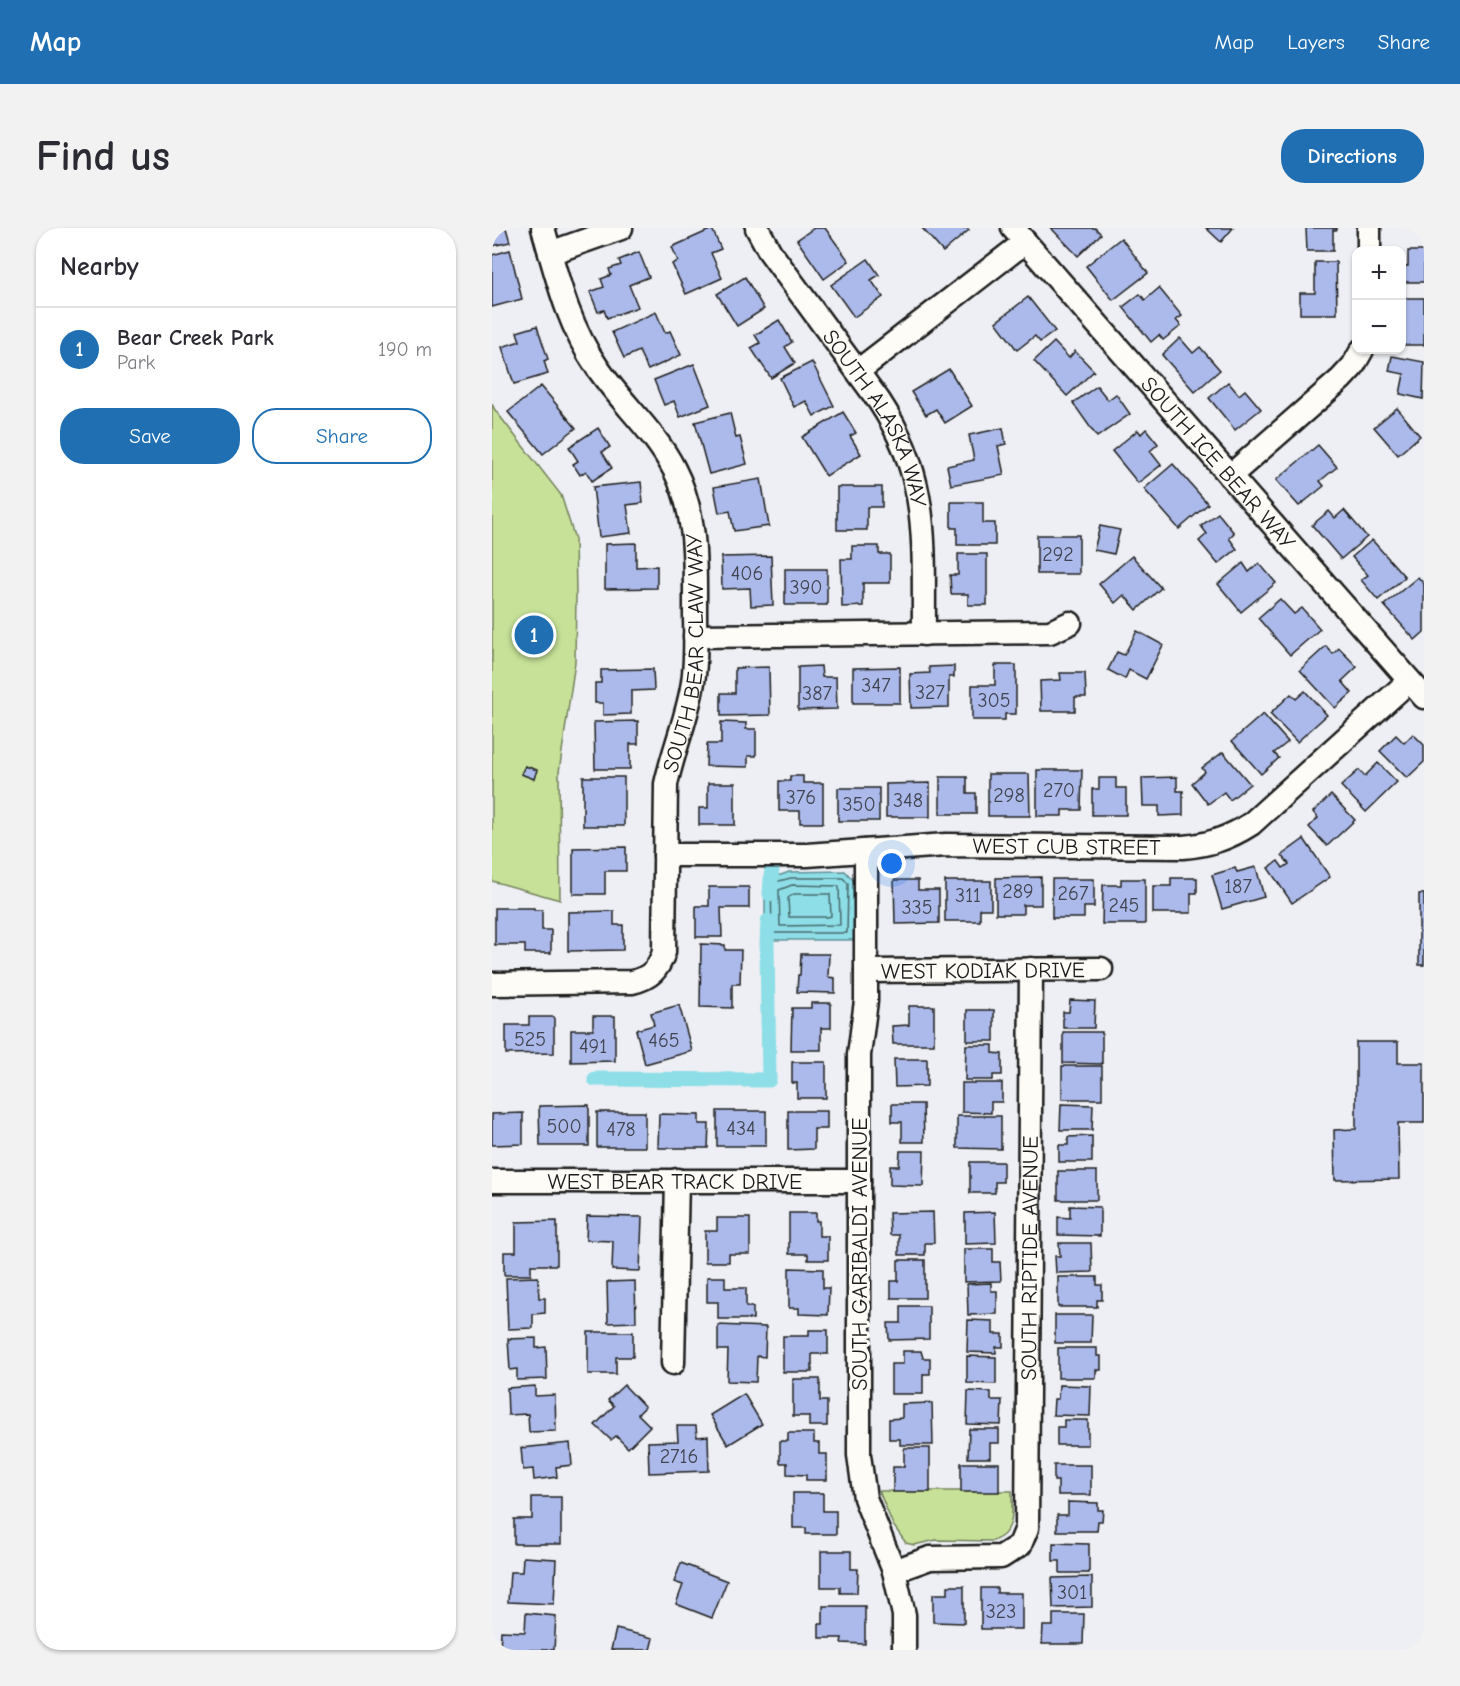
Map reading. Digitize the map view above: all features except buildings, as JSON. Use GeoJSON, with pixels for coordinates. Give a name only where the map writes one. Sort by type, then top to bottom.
{"type":"FeatureCollection","features":[{"type":"Feature","properties":{"kind":"street","name":"SOUTH BEAR CLAW WAY"},"geometry":{"type":"LineString","coordinates":[[492,984],[632,982],[644,980],[654,973],[664,952],[666,784],[692,687],[695,636],[694,543],[686,497],[661,446],[606,380],[577,333],[563,297],[543,228]]}},
{"type":"Feature","properties":{"kind":"street"},"geometry":{"type":"LineString","coordinates":[[550,253],[621,228]]}},
{"type":"Feature","properties":{"kind":"street","name":"SOUTH ALASKA WAY"},"geometry":{"type":"LineString","coordinates":[[756,228],[770,252],[890,416],[906,450],[914,472],[922,513],[924,634]]}},
{"type":"Feature","properties":{"kind":"street"},"geometry":{"type":"LineString","coordinates":[[1369,228],[1369,246]]}},
{"type":"Feature","properties":{"kind":"street"},"geometry":{"type":"LineString","coordinates":[[858,370],[1019,235]]}},
{"type":"Feature","properties":{"kind":"street","name":"SOUTH ICE BEAR WAY"},"geometry":{"type":"LineString","coordinates":[[1019,235],[1416,689]]}},
{"type":"Feature","properties":{"kind":"street"},"geometry":{"type":"LineString","coordinates":[[1230,476],[1341,379],[1353,366],[1360,354]]}},
{"type":"Feature","properties":{"kind":"street"},"geometry":{"type":"LineString","coordinates":[[695,636],[1050,632],[1070,623]]}},
{"type":"Feature","properties":{"kind":"street","name":"WEST CUB STREET"},"geometry":{"type":"LineString","coordinates":[[665,855],[807,855],[946,845],[1183,847],[1205,845],[1232,836],[1251,824],[1416,689]]}},
{"type":"Feature","properties":{"kind":"street","name":"SOUTH GARIBALDI AVENUE"},"geometry":{"type":"LineString","coordinates":[[866,851],[866,1001],[859,1055],[859,1455],[865,1498],[894,1571],[904,1615],[904,1650]]}},
{"type":"Feature","properties":{"kind":"street","name":"SOUTH RIPTIDE AVENUE"},"geometry":{"type":"LineString","coordinates":[[894,1571],[930,1558],[1001,1557],[1020,1545],[1027,1528],[1031,969]]}},
{"type":"Feature","properties":{"kind":"street","name":"WEST KODIAK DRIVE"},"geometry":{"type":"LineString","coordinates":[[866,971],[1101,969]]}},
{"type":"Feature","properties":{"kind":"street","name":"WEST BEAR TRACK DRIVE"},"geometry":{"type":"LineString","coordinates":[[492,1180],[859,1181]]}},
{"type":"Feature","properties":{"kind":"street"},"geometry":{"type":"LineString","coordinates":[[673,1364],[677,1180]]}},
{"type":"Feature","properties":{"kind":"green space"},"geometry":{"type":"Polygon","coordinates":[[[492,404],[561,495],[575,539],[575,662],[559,772],[560,900],[492,881],[492,404]]]}},
{"type":"Feature","properties":{"kind":"green space"},"geometry":{"type":"Polygon","coordinates":[[[879,1491],[1012,1491],[1011,1520],[1006,1532],[993,1541],[936,1540],[914,1545],[906,1543],[893,1525],[879,1491]]]}},
{"type":"Feature","properties":{"kind":"water"},"geometry":{"type":"Polygon","coordinates":[[[845,871],[854,881],[854,940],[765,940],[765,875],[845,871]]]}},
{"type":"Feature","properties":{"kind":"waterway"},"geometry":{"type":"LineString","coordinates":[[770,894],[772,867]]}},
{"type":"Feature","properties":{"kind":"waterway"},"geometry":{"type":"LineString","coordinates":[[595,1079],[769,1080],[768,921]]}},
{"type":"Feature","properties":{"kind":"place","name":"Bear Creek Park"},"geometry":{"type":"Point","coordinates":[534,635]}}]}
